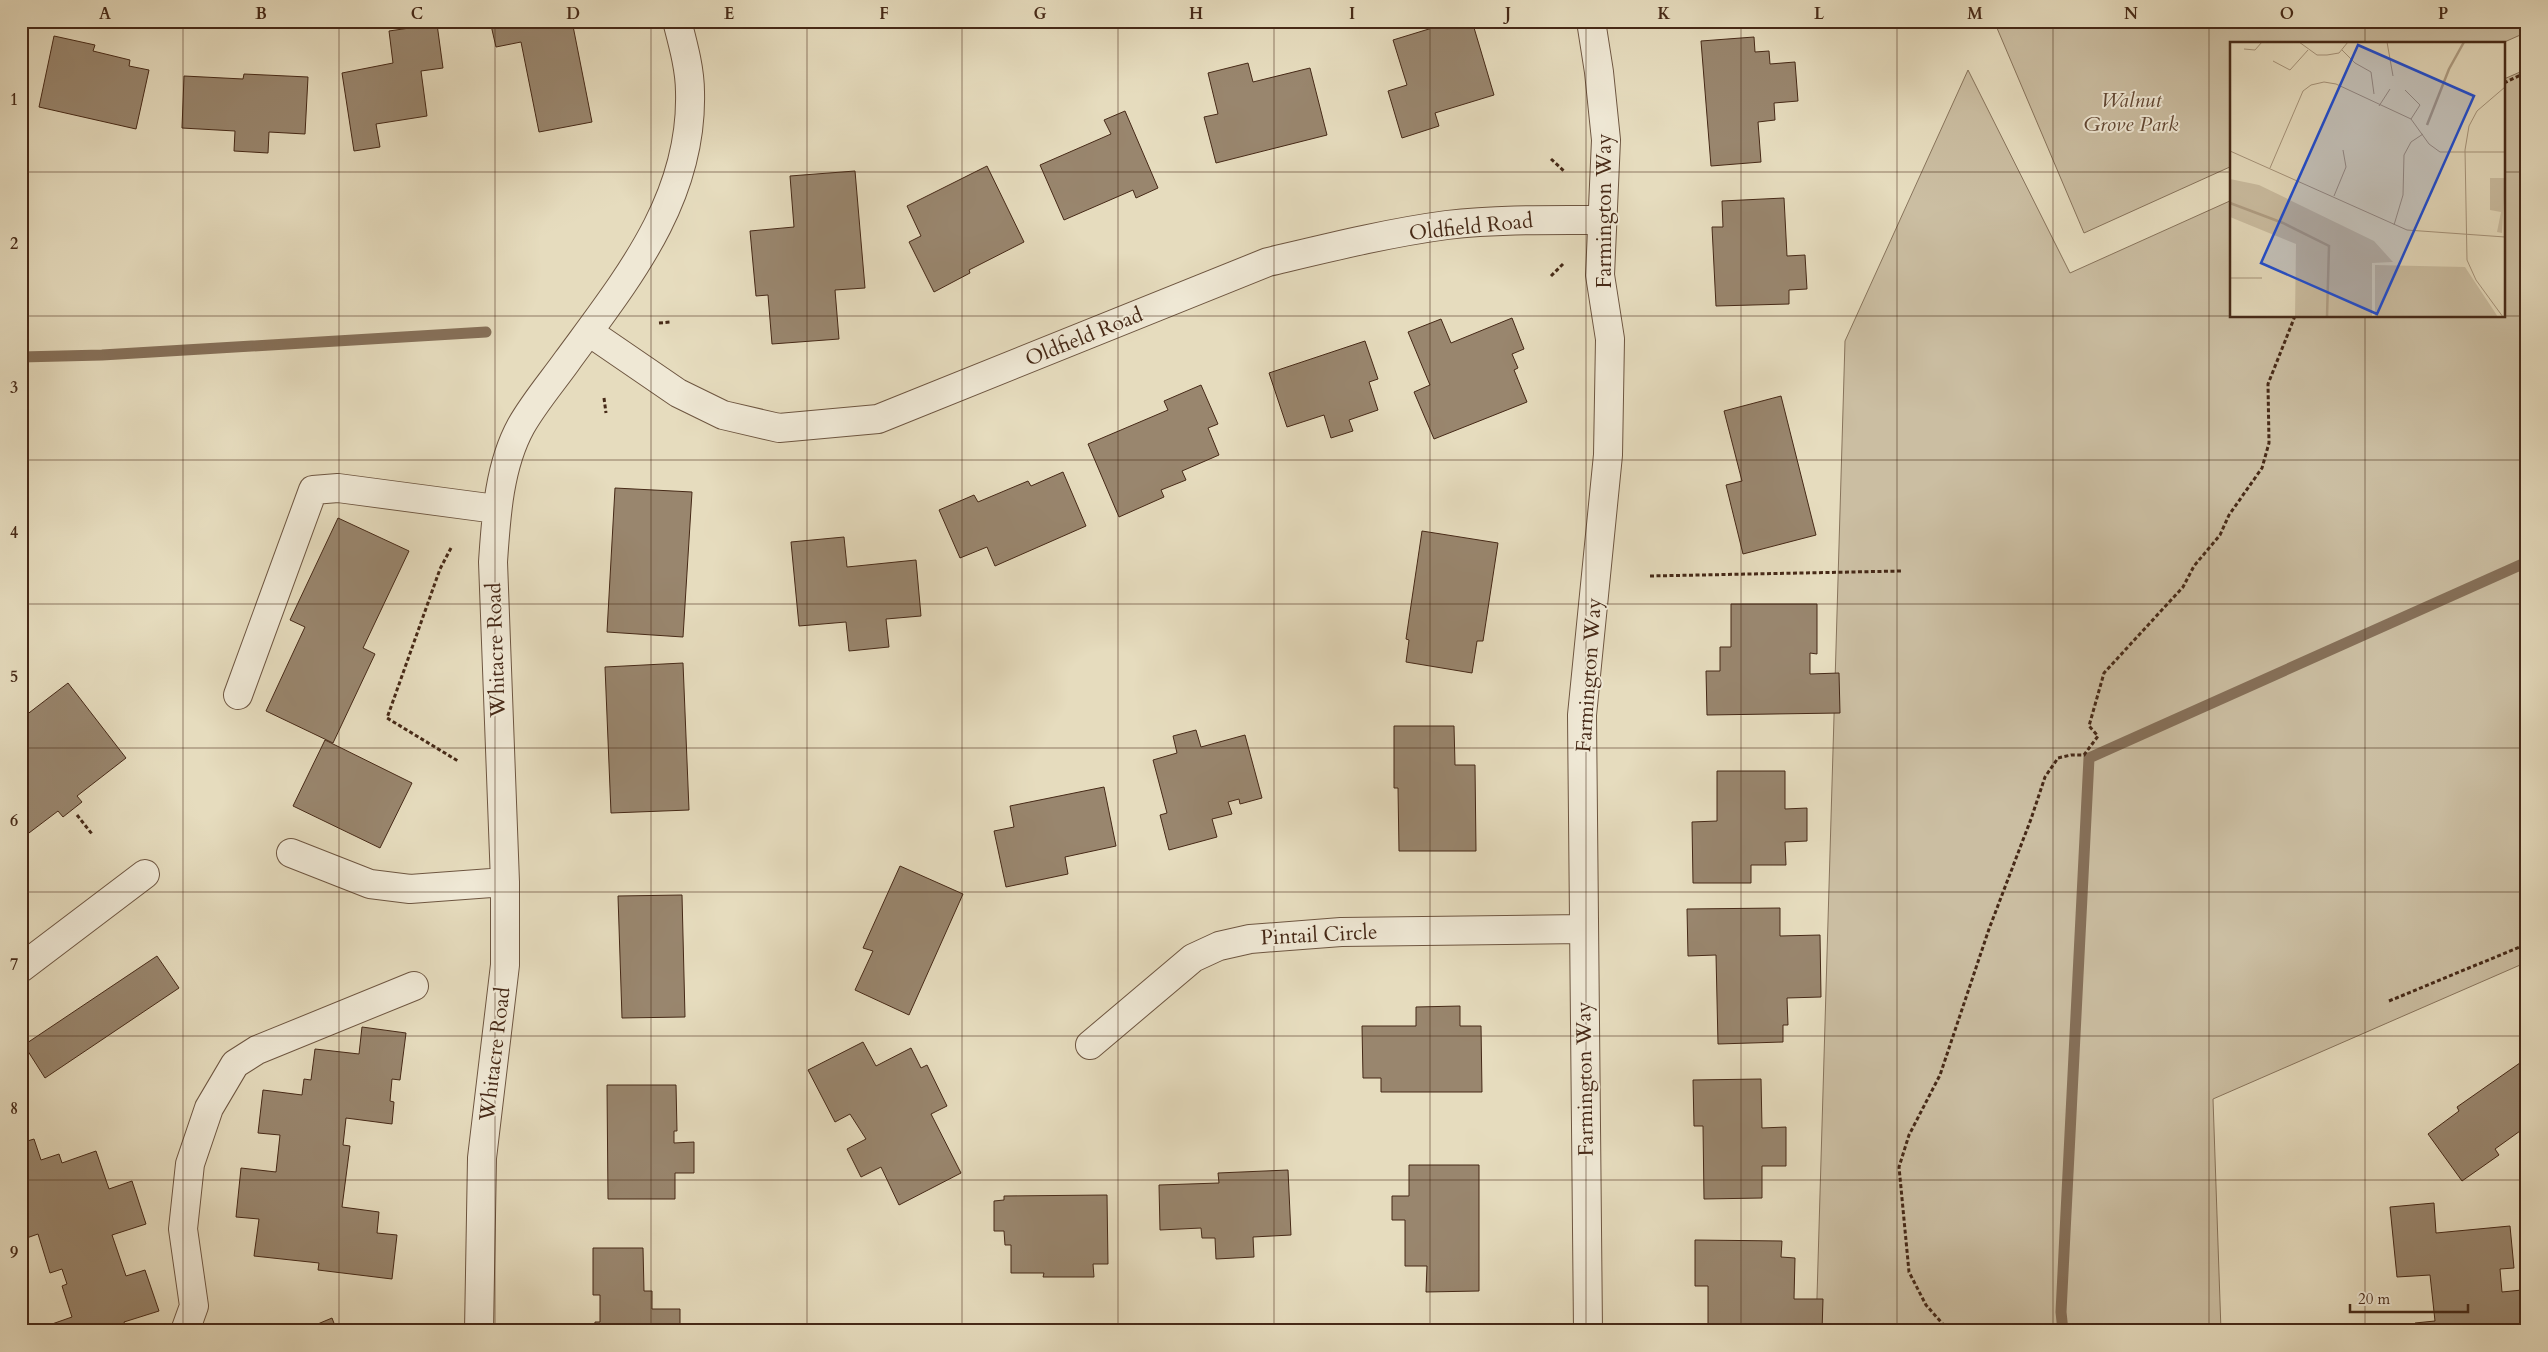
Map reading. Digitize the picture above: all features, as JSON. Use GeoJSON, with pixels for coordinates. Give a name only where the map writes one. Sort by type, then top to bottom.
{"type":"FeatureCollection","features":[{"type":"Feature","properties":{"kind":"street","name":"Whitacre Road"},"geometry":{"type":"LineString","coordinates":[[479,1331],[482,1158],[505,966],[505,882],[493,562],[496,509],[504,473],[521,426],[628,277],[656,230],[679,180],[688,139],[690,90],[677,21]]}},
{"type":"Feature","properties":{"kind":"street","name":"Farmington Way"},"geometry":{"type":"LineString","coordinates":[[1588,1331],[1582,715],[1609,440],[1610,339],[1600,275],[1606,140],[1599,72],[1591,21]]}},
{"type":"Feature","properties":{"kind":"street","name":"Oldfield Road"},"geometry":{"type":"LineString","coordinates":[[589,332],[678,393],[723,415],[779,428],[878,419],[1268,262],[1331,247],[1446,225],[1507,221],[1603,220]]}},
{"type":"Feature","properties":{"kind":"street"},"geometry":{"type":"LineString","coordinates":[[238,695],[313,490],[338,488],[496,509]]}},
{"type":"Feature","properties":{"kind":"street"},"geometry":{"type":"LineString","coordinates":[[291,853],[370,884],[410,889],[505,882]]}},
{"type":"Feature","properties":{"kind":"street"},"geometry":{"type":"LineString","coordinates":[[21,968],[145,874]]}},
{"type":"Feature","properties":{"kind":"street","name":"Pintail Circle"},"geometry":{"type":"LineString","coordinates":[[1090,1045],[1193,958],[1219,946],[1250,939],[1341,932],[1583,929]]}},
{"type":"Feature","properties":{"kind":"street"},"geometry":{"type":"LineString","coordinates":[[185,1331],[194,1306],[183,1229],[190,1164],[209,1108],[235,1064],[257,1050],[414,986]]}},
{"type":"Feature","properties":{"kind":"path"},"geometry":{"type":"LineString","coordinates":[[2506,82],[2527,72]]}},
{"type":"Feature","properties":{"kind":"path"},"geometry":{"type":"LineString","coordinates":[[1551,159],[1564,171]]}},
{"type":"Feature","properties":{"kind":"path"},"geometry":{"type":"LineString","coordinates":[[1551,276],[1564,263]]}},
{"type":"Feature","properties":{"kind":"path"},"geometry":{"type":"LineString","coordinates":[[1949,1331],[1926,1306],[1909,1272],[1899,1167],[1908,1135],[1940,1075],[1988,928],[2032,819],[2045,777],[2058,758],[2084,755],[2098,736],[2089,726],[2104,674],[2183,587],[2194,566],[2220,534],[2229,516],[2262,468],[2269,443],[2268,384],[2294,318]]}},
{"type":"Feature","properties":{"kind":"path"},"geometry":{"type":"LineString","coordinates":[[659,323],[670,322]]}},
{"type":"Feature","properties":{"kind":"path"},"geometry":{"type":"LineString","coordinates":[[604,398],[606,413]]}},
{"type":"Feature","properties":{"kind":"path"},"geometry":{"type":"LineString","coordinates":[[450,548],[440,569],[387,718],[458,761]]}},
{"type":"Feature","properties":{"kind":"path"},"geometry":{"type":"LineString","coordinates":[[1650,576],[1902,571]]}},
{"type":"Feature","properties":{"kind":"path"},"geometry":{"type":"LineString","coordinates":[[77,815],[92,834]]}},
{"type":"Feature","properties":{"kind":"path"},"geometry":{"type":"LineString","coordinates":[[2389,1001],[2527,944]]}},
{"type":"Feature","properties":{"kind":"green space","name":"Walnut Grove Park"},"geometry":{"type":"Polygon","coordinates":[[[1994,21],[2527,21],[2527,32],[2504,42],[2230,42],[2230,167],[2084,233],[1994,21]]]}},
{"type":"Feature","properties":{"kind":"green space"},"geometry":{"type":"Polygon","coordinates":[[[2527,69],[2527,962],[2213,1099],[2221,1331],[1816,1331],[1845,341],[1968,70],[2070,273],[2230,201],[2230,318],[2506,318],[2506,78],[2527,69]]]}},
{"type":"Feature","properties":{"kind":"building"},"geometry":{"type":"Polygon","coordinates":[[[490,21],[572,21],[592,122],[539,132],[521,42],[496,47],[490,21]]]}},
{"type":"Feature","properties":{"kind":"building"},"geometry":{"type":"Polygon","coordinates":[[[1455,21],[1472,21],[1494,95],[1435,113],[1439,126],[1402,138],[1388,91],[1407,85],[1393,40],[1455,21]]]}},
{"type":"Feature","properties":{"kind":"building"},"geometry":{"type":"Polygon","coordinates":[[[437,24],[443,68],[421,71],[427,116],[376,124],[380,147],[354,151],[342,73],[393,63],[389,31],[437,24]]]}},
{"type":"Feature","properties":{"kind":"building"},"geometry":{"type":"Polygon","coordinates":[[[54,36],[95,45],[93,51],[130,60],[129,66],[149,70],[136,129],[39,107],[54,36]]]}},
{"type":"Feature","properties":{"kind":"building"},"geometry":{"type":"Polygon","coordinates":[[[1754,37],[1755,52],[1769,51],[1770,64],[1795,62],[1798,101],[1774,103],[1775,120],[1758,122],[1761,162],[1711,166],[1701,41],[1754,37]]]}},
{"type":"Feature","properties":{"kind":"building"},"geometry":{"type":"Polygon","coordinates":[[[1248,63],[1253,82],[1310,68],[1327,135],[1216,163],[1204,117],[1218,114],[1208,73],[1248,63]]]}},
{"type":"Feature","properties":{"kind":"building"},"geometry":{"type":"Polygon","coordinates":[[[244,74],[308,77],[305,134],[269,132],[268,153],[234,151],[235,131],[182,128],[184,76],[243,79],[244,74]]]}},
{"type":"Feature","properties":{"kind":"building"},"geometry":{"type":"Polygon","coordinates":[[[1125,111],[1158,188],[1136,198],[1133,190],[1064,220],[1040,165],[1111,134],[1104,120],[1125,111]]]}},
{"type":"Feature","properties":{"kind":"building"},"geometry":{"type":"Polygon","coordinates":[[[987,166],[1024,242],[969,270],[970,273],[934,292],[909,242],[921,236],[907,206],[987,166]]]}},
{"type":"Feature","properties":{"kind":"building"},"geometry":{"type":"Polygon","coordinates":[[[855,171],[865,288],[835,290],[839,339],[772,344],[768,295],[756,296],[750,231],[794,227],[790,176],[855,171]]]}},
{"type":"Feature","properties":{"kind":"building"},"geometry":{"type":"Polygon","coordinates":[[[1784,198],[1787,256],[1805,255],[1807,289],[1789,290],[1789,304],[1716,306],[1712,227],[1723,227],[1722,201],[1784,198]]]}},
{"type":"Feature","properties":{"kind":"building"},"geometry":{"type":"Polygon","coordinates":[[[1512,318],[1524,349],[1512,354],[1518,368],[1514,370],[1527,402],[1434,439],[1414,392],[1430,385],[1408,332],[1441,319],[1451,343],[1512,318]]]}},
{"type":"Feature","properties":{"kind":"building"},"geometry":{"type":"Polygon","coordinates":[[[1365,341],[1378,379],[1369,382],[1378,410],[1349,420],[1353,431],[1331,438],[1324,415],[1287,427],[1269,373],[1365,341]]]}},
{"type":"Feature","properties":{"kind":"building"},"geometry":{"type":"Polygon","coordinates":[[[1201,385],[1218,424],[1208,428],[1219,455],[1182,471],[1186,480],[1161,490],[1164,497],[1119,517],[1088,444],[1168,410],[1164,401],[1201,385]]]}},
{"type":"Feature","properties":{"kind":"building"},"geometry":{"type":"Polygon","coordinates":[[[1781,396],[1816,535],[1743,554],[1726,485],[1742,481],[1724,411],[1781,396]]]}},
{"type":"Feature","properties":{"kind":"building"},"geometry":{"type":"Polygon","coordinates":[[[1063,472],[1086,526],[995,566],[987,547],[960,558],[939,510],[974,495],[978,502],[1028,481],[1031,486],[1063,472]]]}},
{"type":"Feature","properties":{"kind":"building"},"geometry":{"type":"Polygon","coordinates":[[[615,488],[692,492],[683,637],[607,632],[615,488]]]}},
{"type":"Feature","properties":{"kind":"building"},"geometry":{"type":"Polygon","coordinates":[[[338,518],[409,551],[363,648],[375,654],[333,743],[266,711],[305,627],[290,620],[338,518]]]}},
{"type":"Feature","properties":{"kind":"building"},"geometry":{"type":"Polygon","coordinates":[[[1422,531],[1498,543],[1483,641],[1477,641],[1472,673],[1406,662],[1409,640],[1406,639],[1422,531]]]}},
{"type":"Feature","properties":{"kind":"building"},"geometry":{"type":"Polygon","coordinates":[[[844,537],[847,567],[916,560],[921,616],[886,619],[889,647],[849,651],[846,622],[799,626],[791,542],[844,537]]]}},
{"type":"Feature","properties":{"kind":"building"},"geometry":{"type":"Polygon","coordinates":[[[1731,604],[1817,604],[1817,654],[1810,653],[1810,674],[1839,673],[1840,713],[1707,715],[1706,671],[1720,671],[1720,647],[1731,647],[1731,604]]]}},
{"type":"Feature","properties":{"kind":"building"},"geometry":{"type":"Polygon","coordinates":[[[683,663],[689,810],[611,813],[605,667],[683,663]]]}},
{"type":"Feature","properties":{"kind":"building"},"geometry":{"type":"Polygon","coordinates":[[[68,683],[126,758],[77,796],[82,802],[63,817],[58,811],[21,839],[21,719],[68,683]]]}},
{"type":"Feature","properties":{"kind":"building"},"geometry":{"type":"Polygon","coordinates":[[[1394,726],[1454,726],[1455,765],[1475,765],[1476,851],[1399,851],[1398,788],[1394,788],[1394,726]]]}},
{"type":"Feature","properties":{"kind":"building"},"geometry":{"type":"Polygon","coordinates":[[[1196,730],[1201,747],[1245,735],[1262,798],[1240,804],[1239,799],[1228,802],[1232,814],[1212,819],[1217,837],[1169,850],[1160,815],[1167,813],[1153,760],[1177,753],[1173,736],[1196,730]]]}},
{"type":"Feature","properties":{"kind":"building"},"geometry":{"type":"Polygon","coordinates":[[[325,740],[412,783],[380,848],[293,806],[325,740]]]}},
{"type":"Feature","properties":{"kind":"building"},"geometry":{"type":"Polygon","coordinates":[[[1717,771],[1785,771],[1785,809],[1807,808],[1807,841],[1785,842],[1786,865],[1751,865],[1751,883],[1693,883],[1692,822],[1717,821],[1717,771]]]}},
{"type":"Feature","properties":{"kind":"building"},"geometry":{"type":"Polygon","coordinates":[[[1104,787],[1116,846],[1065,857],[1068,874],[1006,887],[994,831],[1014,827],[1010,806],[1104,787]]]}},
{"type":"Feature","properties":{"kind":"building"},"geometry":{"type":"Polygon","coordinates":[[[900,866],[963,894],[909,1015],[855,990],[873,951],[863,948],[900,866]]]}},
{"type":"Feature","properties":{"kind":"building"},"geometry":{"type":"Polygon","coordinates":[[[682,895],[685,1017],[622,1018],[618,896],[682,895]]]}},
{"type":"Feature","properties":{"kind":"building"},"geometry":{"type":"Polygon","coordinates":[[[1780,908],[1780,936],[1820,935],[1821,997],[1787,998],[1788,1025],[1783,1025],[1783,1042],[1718,1044],[1716,955],[1688,956],[1687,909],[1780,908]]]}},
{"type":"Feature","properties":{"kind":"building"},"geometry":{"type":"Polygon","coordinates":[[[157,956],[179,988],[45,1078],[24,1045],[157,956]]]}},
{"type":"Feature","properties":{"kind":"building"},"geometry":{"type":"Polygon","coordinates":[[[1460,1006],[1460,1026],[1481,1026],[1482,1092],[1381,1092],[1381,1078],[1363,1078],[1362,1026],[1416,1026],[1416,1007],[1460,1006]]]}},
{"type":"Feature","properties":{"kind":"building"},"geometry":{"type":"Polygon","coordinates":[[[362,1027],[406,1033],[400,1080],[392,1079],[390,1101],[394,1102],[392,1124],[346,1118],[343,1145],[350,1146],[342,1207],[379,1212],[377,1233],[397,1235],[392,1279],[318,1270],[319,1263],[254,1256],[259,1219],[236,1217],[241,1168],[276,1172],[280,1135],[258,1133],[263,1090],[302,1095],[304,1079],[311,1080],[315,1049],[359,1054],[362,1027]]]}},
{"type":"Feature","properties":{"kind":"building"},"geometry":{"type":"Polygon","coordinates":[[[863,1042],[876,1066],[911,1048],[921,1068],[927,1065],[947,1106],[931,1114],[961,1173],[899,1205],[881,1167],[861,1177],[847,1149],[866,1139],[850,1114],[835,1122],[808,1070],[863,1042]]]}},
{"type":"Feature","properties":{"kind":"building"},"geometry":{"type":"Polygon","coordinates":[[[2527,1058],[2527,1126],[2495,1149],[2499,1155],[2462,1181],[2428,1134],[2459,1111],[2457,1107],[2527,1058]]]}},
{"type":"Feature","properties":{"kind":"building"},"geometry":{"type":"Polygon","coordinates":[[[1761,1079],[1762,1128],[1786,1127],[1786,1166],[1762,1166],[1762,1198],[1704,1199],[1703,1126],[1694,1126],[1693,1080],[1761,1079]]]}},
{"type":"Feature","properties":{"kind":"building"},"geometry":{"type":"Polygon","coordinates":[[[607,1085],[676,1085],[677,1131],[674,1131],[674,1143],[694,1142],[694,1173],[675,1173],[675,1199],[608,1199],[607,1085]]]}},
{"type":"Feature","properties":{"kind":"building"},"geometry":{"type":"Polygon","coordinates":[[[34,1139],[41,1160],[59,1154],[62,1163],[96,1151],[109,1189],[132,1181],[146,1224],[112,1235],[126,1276],[145,1270],[159,1311],[124,1322],[127,1331],[32,1331],[72,1317],[62,1286],[67,1284],[62,1269],[50,1273],[38,1234],[21,1240],[21,1143],[34,1139]]]}},
{"type":"Feature","properties":{"kind":"building"},"geometry":{"type":"Polygon","coordinates":[[[1409,1165],[1479,1165],[1479,1291],[1426,1292],[1427,1266],[1405,1266],[1405,1220],[1392,1220],[1392,1196],[1409,1196],[1409,1165]]]}},
{"type":"Feature","properties":{"kind":"building"},"geometry":{"type":"Polygon","coordinates":[[[1288,1170],[1291,1235],[1253,1237],[1254,1257],[1216,1259],[1215,1238],[1202,1238],[1201,1228],[1160,1230],[1159,1185],[1219,1183],[1218,1173],[1288,1170]]]}},
{"type":"Feature","properties":{"kind":"building"},"geometry":{"type":"Polygon","coordinates":[[[1107,1195],[1108,1264],[1093,1264],[1094,1277],[1043,1277],[1044,1273],[1011,1273],[1011,1245],[1005,1245],[1004,1231],[994,1231],[994,1201],[1004,1200],[1004,1196],[1107,1195]]]}},
{"type":"Feature","properties":{"kind":"building"},"geometry":{"type":"Polygon","coordinates":[[[2434,1203],[2436,1233],[2510,1226],[2514,1268],[2500,1269],[2502,1292],[2522,1290],[2522,1295],[2527,1294],[2527,1331],[2416,1331],[2415,1323],[2435,1321],[2430,1275],[2397,1277],[2390,1207],[2434,1203]]]}},
{"type":"Feature","properties":{"kind":"building"},"geometry":{"type":"Polygon","coordinates":[[[1695,1240],[1782,1241],[1781,1257],[1795,1258],[1794,1299],[1823,1299],[1822,1331],[1708,1331],[1708,1286],[1695,1286],[1695,1240]]]}},
{"type":"Feature","properties":{"kind":"building"},"geometry":{"type":"Polygon","coordinates":[[[593,1248],[643,1248],[644,1291],[652,1291],[652,1309],[680,1309],[680,1331],[594,1331],[595,1322],[600,1322],[600,1295],[593,1295],[593,1248]]]}},
{"type":"Feature","properties":{"kind":"building"},"geometry":{"type":"Polygon","coordinates":[[[332,1318],[337,1331],[301,1331],[332,1318]]]}},
{"type":"Feature","properties":{"kind":"building"},"geometry":{"type":"Polygon","coordinates":[[[1485,1324],[1485,1331],[1432,1331],[1433,1325],[1485,1324]]]}},
{"type":"Feature","properties":{"kind":"waterway"},"geometry":{"type":"LineString","coordinates":[[21,357],[102,355],[486,332]]}},
{"type":"Feature","properties":{"kind":"waterway"},"geometry":{"type":"LineString","coordinates":[[2063,1331],[2061,1312],[2089,758],[2527,562]]}}]}
